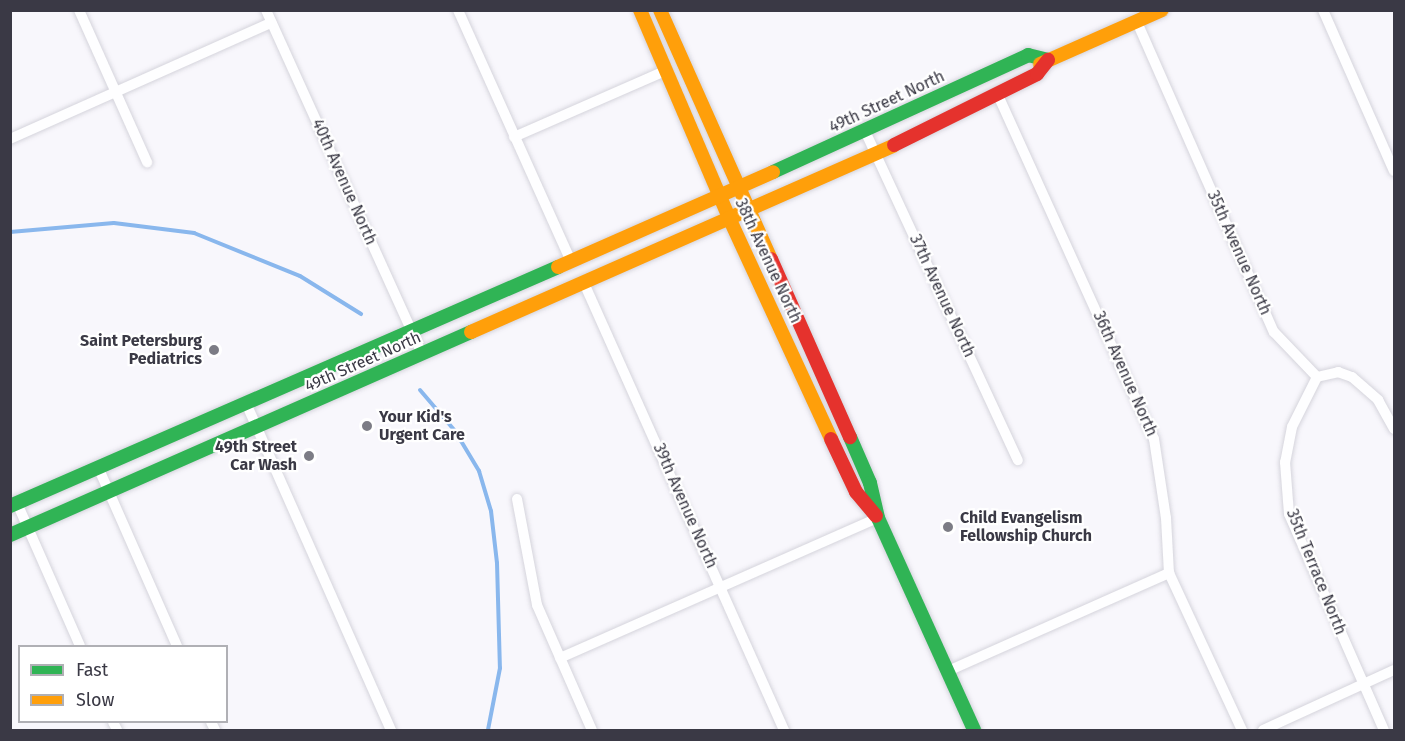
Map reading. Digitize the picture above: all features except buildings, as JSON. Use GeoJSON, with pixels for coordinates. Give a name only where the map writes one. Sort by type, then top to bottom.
{"type":"FeatureCollection","features":[{"type":"Feature","properties":{"kind":"main road","name":"38th Avenue North"},"geometry":{"type":"LineString","coordinates":[[640,10],[730,220],[856,492],[878,518]]}},
{"type":"Feature","properties":{"kind":"main road","name":"38th Avenue North"},"geometry":{"type":"LineString","coordinates":[[660,10],[870,483],[878,518],[974,730]]}},
{"type":"Feature","properties":{"kind":"main road","name":"49th Street North"},"geometry":{"type":"LineString","coordinates":[[10,535],[876,154],[1037,74],[1048,60],[1162,10]]}},
{"type":"Feature","properties":{"kind":"main road","name":"49th Street North"},"geometry":{"type":"LineString","coordinates":[[14,504],[720,196],[1028,55],[1048,60]]}},
{"type":"Feature","properties":{"kind":"main road"},"geometry":{"type":"LineString","coordinates":[[966,83],[988,87],[997,93]]}},
{"type":"Feature","properties":{"kind":"street"},"geometry":{"type":"LineString","coordinates":[[79,10],[147,162]]}},
{"type":"Feature","properties":{"kind":"street","name":"40th Avenue North"},"geometry":{"type":"LineString","coordinates":[[266,10],[422,354]]}},
{"type":"Feature","properties":{"kind":"street"},"geometry":{"type":"LineString","coordinates":[[1323,10],[1395,171]]}},
{"type":"Feature","properties":{"kind":"street"},"geometry":{"type":"LineString","coordinates":[[462,12],[514,137],[571,261]]}},
{"type":"Feature","properties":{"kind":"street","name":"35th Avenue North"},"geometry":{"type":"LineString","coordinates":[[1137,22],[1275,332],[1317,377]]}},
{"type":"Feature","properties":{"kind":"street"},"geometry":{"type":"LineString","coordinates":[[10,139],[116,94],[271,23]]}},
{"type":"Feature","properties":{"kind":"street"},"geometry":{"type":"LineString","coordinates":[[514,137],[665,71]]}},
{"type":"Feature","properties":{"kind":"street","name":"36th Avenue North"},"geometry":{"type":"LineString","coordinates":[[997,93],[1154,439],[1166,518],[1169,573],[1242,730]]}},
{"type":"Feature","properties":{"kind":"street","name":"37th Avenue North"},"geometry":{"type":"LineString","coordinates":[[865,131],[1018,460]]}},
{"type":"Feature","properties":{"kind":"street","name":"39th Avenue North"},"geometry":{"type":"LineString","coordinates":[[584,283],[784,730]]}},
{"type":"Feature","properties":{"kind":"street"},"geometry":{"type":"LineString","coordinates":[[1317,377],[1338,372],[1352,377],[1378,400],[1395,429]]}},
{"type":"Feature","properties":{"kind":"street","name":"35th Terrace North"},"geometry":{"type":"LineString","coordinates":[[1317,377],[1292,427],[1285,462],[1288,504],[1293,525],[1384,730]]}},
{"type":"Feature","properties":{"kind":"street"},"geometry":{"type":"LineString","coordinates":[[246,403],[391,730]]}},
{"type":"Feature","properties":{"kind":"street"},"geometry":{"type":"LineString","coordinates":[[98,467],[177,645]]}},
{"type":"Feature","properties":{"kind":"street"},"geometry":{"type":"LineString","coordinates":[[517,499],[537,605],[592,730]]}},
{"type":"Feature","properties":{"kind":"street"},"geometry":{"type":"LineString","coordinates":[[14,504],[28,527],[80,645]]}},
{"type":"Feature","properties":{"kind":"street"},"geometry":{"type":"LineString","coordinates":[[560,658],[878,518]]}},
{"type":"Feature","properties":{"kind":"street"},"geometry":{"type":"LineString","coordinates":[[948,671],[1169,573]]}},
{"type":"Feature","properties":{"kind":"street"},"geometry":{"type":"LineString","coordinates":[[1263,730],[1395,670]]}},
{"type":"Feature","properties":{"kind":"waterway"},"geometry":{"type":"LineString","coordinates":[[10,232],[114,223],[194,233],[300,276],[361,314]]}},
{"type":"Feature","properties":{"kind":"waterway"},"geometry":{"type":"LineString","coordinates":[[420,390],[455,431],[479,471],[491,511],[497,563],[500,668],[488,730]]}},
{"type":"Feature","properties":{"kind":"traffic: fast"},"geometry":{"type":"LineString","coordinates":[[773,172],[1028,55],[1048,60]]}},
{"type":"Feature","properties":{"kind":"traffic: fast"},"geometry":{"type":"LineString","coordinates":[[10,506],[558,267]]}},
{"type":"Feature","properties":{"kind":"traffic: fast"},"geometry":{"type":"LineString","coordinates":[[10,535],[471,332]]}},
{"type":"Feature","properties":{"kind":"traffic: fast"},"geometry":{"type":"LineString","coordinates":[[850,437],[870,483],[878,518],[974,730]]}},
{"type":"Feature","properties":{"kind":"traffic: slow"},"geometry":{"type":"LineString","coordinates":[[640,10],[730,220],[831,439]]}},
{"type":"Feature","properties":{"kind":"traffic: slow"},"geometry":{"type":"LineString","coordinates":[[660,10],[771,259]]}},
{"type":"Feature","properties":{"kind":"traffic: slow"},"geometry":{"type":"LineString","coordinates":[[1040,64],[1162,10]]}},
{"type":"Feature","properties":{"kind":"traffic: slow"},"geometry":{"type":"LineString","coordinates":[[471,332],[894,145]]}},
{"type":"Feature","properties":{"kind":"traffic: slow"},"geometry":{"type":"LineString","coordinates":[[558,267],[773,172]]}},
{"type":"Feature","properties":{"kind":"traffic: jam"},"geometry":{"type":"LineString","coordinates":[[894,145],[1037,74],[1048,60]]}},
{"type":"Feature","properties":{"kind":"traffic: jam"},"geometry":{"type":"LineString","coordinates":[[771,259],[850,437]]}},
{"type":"Feature","properties":{"kind":"traffic: jam"},"geometry":{"type":"LineString","coordinates":[[831,439],[856,492],[876,516]]}},
{"type":"Feature","properties":{"kind":"place","name":"Saint Petersburg Pediatrics"},"geometry":{"type":"Point","coordinates":[214,350]}},
{"type":"Feature","properties":{"kind":"place","name":"Your Kid's Urgent Care"},"geometry":{"type":"Point","coordinates":[367,426]}},
{"type":"Feature","properties":{"kind":"place","name":"49th Street Car Wash"},"geometry":{"type":"Point","coordinates":[309,456]}},
{"type":"Feature","properties":{"kind":"place","name":"Child Evangelism Fellowship Church"},"geometry":{"type":"Point","coordinates":[948,527]}}]}
